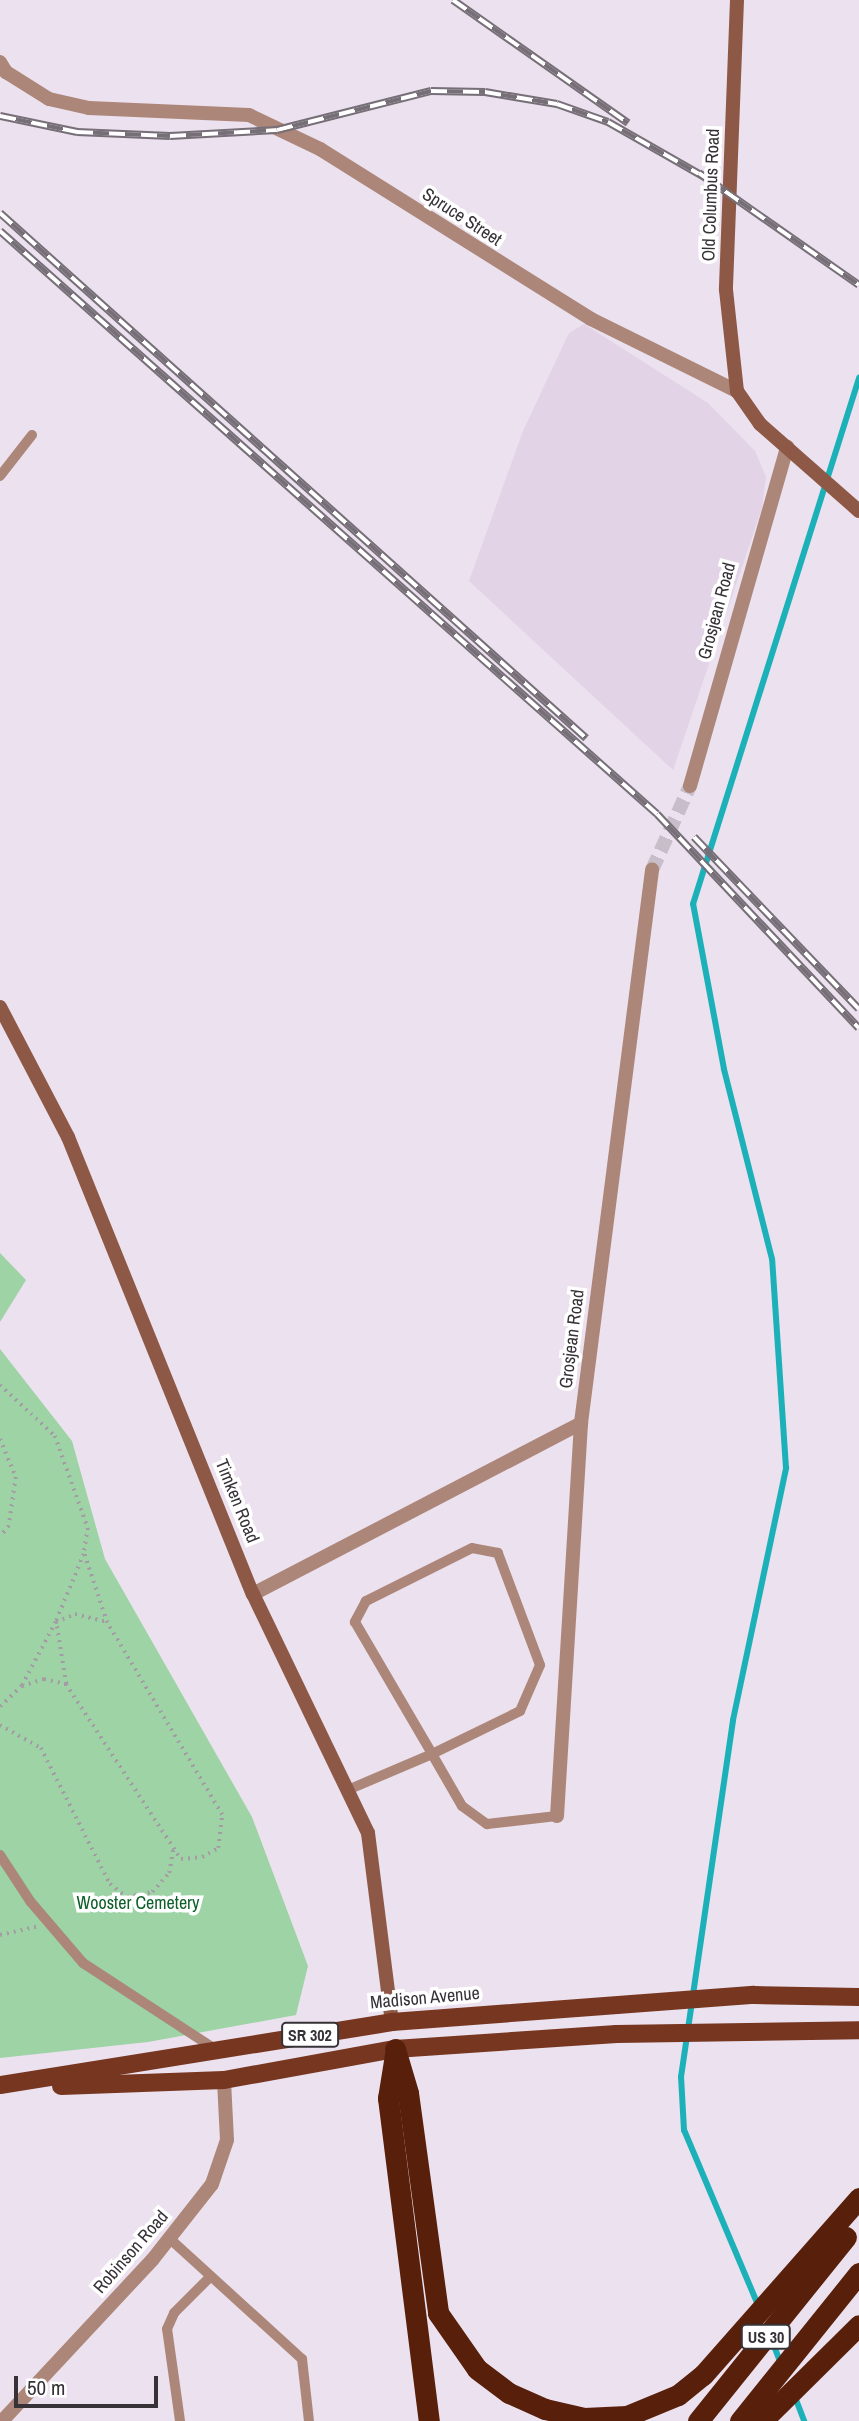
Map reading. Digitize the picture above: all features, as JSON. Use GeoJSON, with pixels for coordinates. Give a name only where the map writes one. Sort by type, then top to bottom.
{"type":"FeatureCollection","features":[{"type":"Feature","properties":{"kind":"highway"},"geometry":{"type":"LineString","coordinates":[[395,2049],[408,2093],[433,2294],[448,2333],[477,2369],[528,2403],[593,2418],[653,2409],[703,2375],[816,2261],[859,2198]]}},
{"type":"Feature","properties":{"kind":"highway"},"geometry":{"type":"LineString","coordinates":[[395,2049],[388,2098],[429,2421]]}},
{"type":"Feature","properties":{"kind":"highway","name":"US 30"},"geometry":{"type":"LineString","coordinates":[[698,2421],[816,2261],[859,2220]]}},
{"type":"Feature","properties":{"kind":"highway","name":"US 30"},"geometry":{"type":"LineString","coordinates":[[740,2421],[859,2273]]}},
{"type":"Feature","properties":{"kind":"highway"},"geometry":{"type":"LineString","coordinates":[[762,2421],[853,2330]]}},
{"type":"Feature","properties":{"kind":"main road","name":"Madison Avenue"},"geometry":{"type":"LineString","coordinates":[[0,2087],[392,2022],[754,1995],[859,1997]]}},
{"type":"Feature","properties":{"kind":"main road"},"geometry":{"type":"LineString","coordinates":[[392,2022],[395,2049]]}},
{"type":"Feature","properties":{"kind":"main road","name":"Madison Avenue"},"geometry":{"type":"LineString","coordinates":[[0,2087],[224,2080],[395,2049],[616,2034],[859,2030]]}},
{"type":"Feature","properties":{"kind":"street","name":"Old Columbus Road"},"geometry":{"type":"LineString","coordinates":[[737,0],[726,290],[737,390]]}},
{"type":"Feature","properties":{"kind":"street","name":"Spruce Street"},"geometry":{"type":"LineString","coordinates":[[0,62],[6,72],[49,99],[75,105],[249,115],[320,149],[591,319],[737,390],[760,424],[859,511]]}},
{"type":"Feature","properties":{"kind":"street","name":"Grosjean Road"},"geometry":{"type":"LineString","coordinates":[[690,786],[787,447]]}},
{"type":"Feature","properties":{"kind":"street","name":"Grosjean Road"},"geometry":{"type":"LineString","coordinates":[[556,1816],[581,1423],[652,870]]}},
{"type":"Feature","properties":{"kind":"street","name":"Timken Road"},"geometry":{"type":"LineString","coordinates":[[0,1007],[68,1137],[253,1594],[350,1788],[368,1833],[392,2022]]}},
{"type":"Feature","properties":{"kind":"street"},"geometry":{"type":"LineString","coordinates":[[253,1594],[581,1423]]}},
{"type":"Feature","properties":{"kind":"street","name":"Robinson Road"},"geometry":{"type":"LineString","coordinates":[[2,2421],[169,2238],[222,2163],[224,2080]]}},
{"type":"Feature","properties":{"kind":"lane"},"geometry":{"type":"LineString","coordinates":[[0,476],[32,435]]}},
{"type":"Feature","properties":{"kind":"lane"},"geometry":{"type":"LineString","coordinates":[[350,1788],[432,1754],[520,1712],[540,1665],[498,1553],[472,1548],[366,1601],[355,1622],[432,1754],[462,1806],[487,1824],[556,1816]]}},
{"type":"Feature","properties":{"kind":"lane"},"geometry":{"type":"LineString","coordinates":[[0,1855],[50,1924],[83,1963],[222,2052]]}},
{"type":"Feature","properties":{"kind":"lane"},"geometry":{"type":"LineString","coordinates":[[169,2238],[302,2359],[309,2421]]}},
{"type":"Feature","properties":{"kind":"lane"},"geometry":{"type":"LineString","coordinates":[[180,2421],[167,2329],[174,2313],[211,2276]]}},
{"type":"Feature","properties":{"kind":"path"},"geometry":{"type":"LineString","coordinates":[[0,1385],[55,1436],[88,1528],[85,1554],[56,1622],[22,1686],[0,1707]]}},
{"type":"Feature","properties":{"kind":"path"},"geometry":{"type":"LineString","coordinates":[[0,1439],[16,1478],[9,1527],[0,1537]]}},
{"type":"Feature","properties":{"kind":"path"},"geometry":{"type":"LineString","coordinates":[[56,1622],[66,1684],[173,1850],[181,1859],[202,1857],[218,1848],[222,1815],[107,1623],[85,1554]]}},
{"type":"Feature","properties":{"kind":"path"},"geometry":{"type":"LineString","coordinates":[[56,1622],[92,1614],[107,1623]]}},
{"type":"Feature","properties":{"kind":"path"},"geometry":{"type":"LineString","coordinates":[[22,1686],[44,1679],[66,1684]]}},
{"type":"Feature","properties":{"kind":"path"},"geometry":{"type":"LineString","coordinates":[[0,1725],[41,1748],[110,1884],[127,1897],[152,1892],[169,1873],[173,1850]]}},
{"type":"Feature","properties":{"kind":"path"},"geometry":{"type":"LineString","coordinates":[[0,1935],[50,1924]]}},
{"type":"Feature","properties":{"kind":"shaded area"},"geometry":{"type":"Polygon","coordinates":[[[584,324],[708,403],[755,451],[766,477],[762,508],[673,770],[469,581],[523,431],[569,333],[584,324]]]}},
{"type":"Feature","properties":{"kind":"green space"},"geometry":{"type":"Polygon","coordinates":[[[0,1253],[26,1280],[0,1322],[0,1253]]]}},
{"type":"Feature","properties":{"kind":"green space","name":"Wooster Cemetery"},"geometry":{"type":"Polygon","coordinates":[[[0,1349],[72,1441],[105,1559],[252,1817],[308,1966],[296,2015],[148,2042],[0,2058],[0,1349]]]}},
{"type":"Feature","properties":{"kind":"waterway"},"geometry":{"type":"LineString","coordinates":[[758,2305],[684,2130],[681,2077],[733,1720],[786,1468],[772,1259],[724,1069],[693,904],[859,378]]}},
{"type":"Feature","properties":{"kind":"waterway"},"geometry":{"type":"LineString","coordinates":[[771,2338],[781,2364]]}},
{"type":"Feature","properties":{"kind":"waterway"},"geometry":{"type":"LineString","coordinates":[[795,2397],[804,2421]]}},
{"type":"Feature","properties":{"kind":"tunnel"},"geometry":{"type":"LineString","coordinates":[[652,870],[690,786]]}},
{"type":"Feature","properties":{"kind":"railway"},"geometry":{"type":"LineString","coordinates":[[453,0],[628,123]]}},
{"type":"Feature","properties":{"kind":"railway"},"geometry":{"type":"LineString","coordinates":[[0,116],[77,132],[170,136],[277,130],[431,91],[485,92],[557,104],[608,122],[706,178]]}},
{"type":"Feature","properties":{"kind":"railway"},"geometry":{"type":"LineString","coordinates":[[699,173],[859,285]]}},
{"type":"Feature","properties":{"kind":"railway"},"geometry":{"type":"LineString","coordinates":[[0,213],[586,738]]}},
{"type":"Feature","properties":{"kind":"railway"},"geometry":{"type":"LineString","coordinates":[[0,231],[657,814],[859,1028]]}},
{"type":"Feature","properties":{"kind":"railway"},"geometry":{"type":"LineString","coordinates":[[694,837],[859,1009]]}}]}
